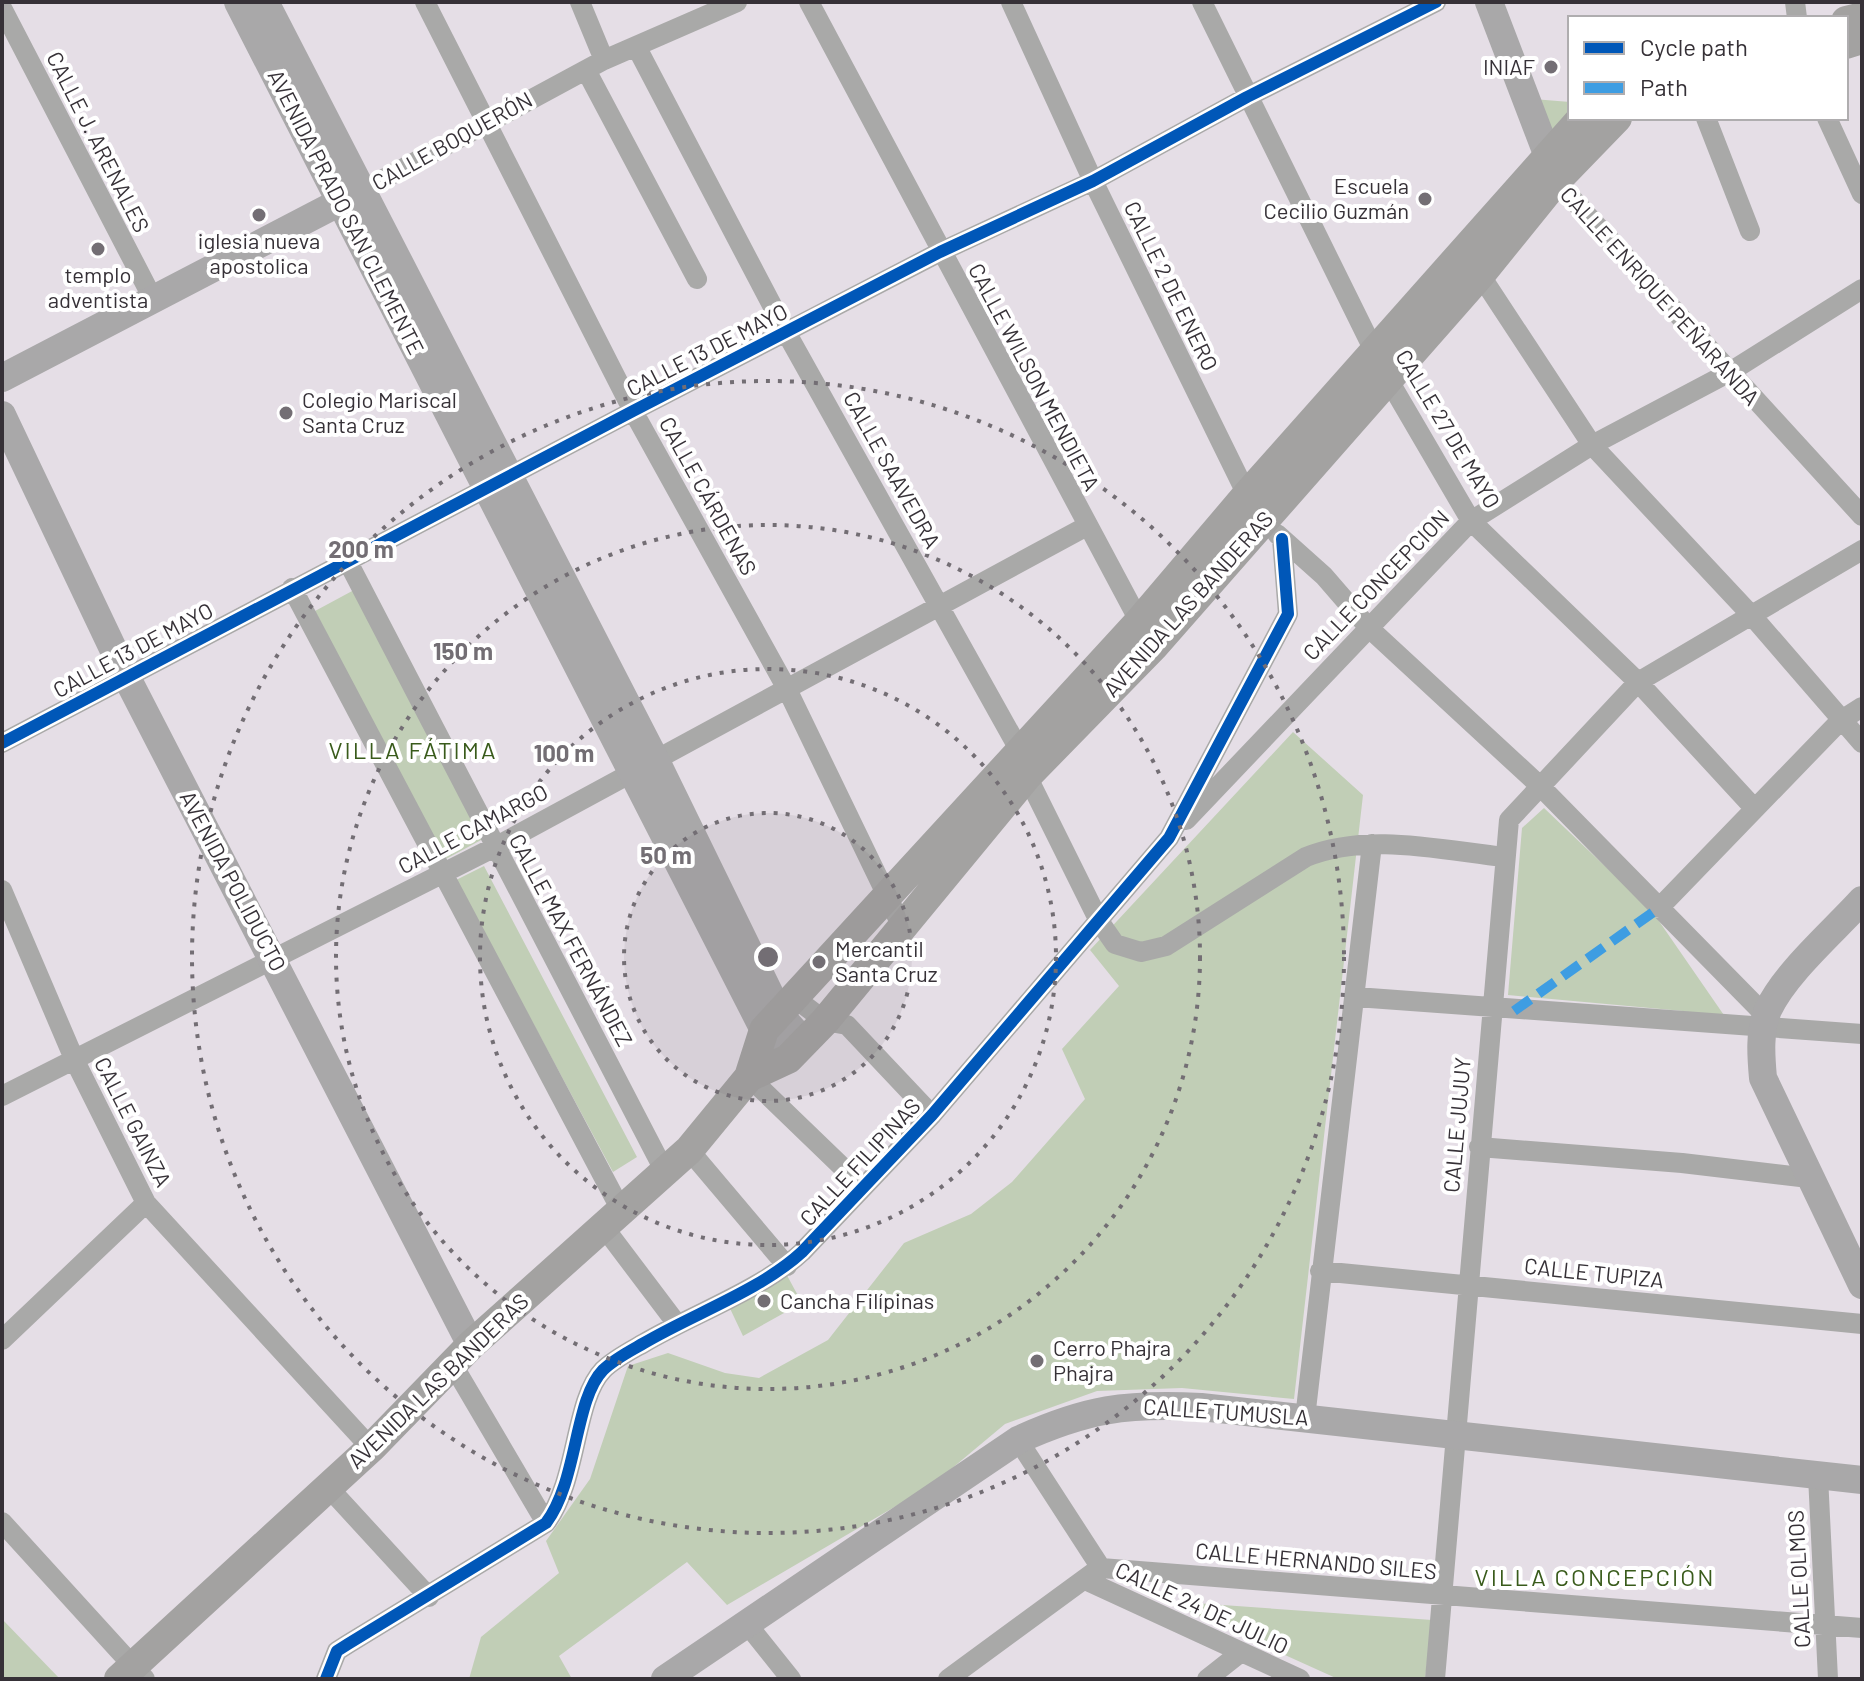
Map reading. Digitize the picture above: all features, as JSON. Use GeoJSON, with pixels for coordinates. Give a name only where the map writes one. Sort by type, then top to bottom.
{"type":"FeatureCollection","features":[{"type":"Feature","properties":{"kind":"main road","name":"AVENIDA LAS BANDERAS"},"geometry":{"type":"LineString","coordinates":[[132,1674],[371,1448],[462,1355],[689,1150],[749,1077],[780,1014],[887,899],[1146,635],[1274,530],[1388,379],[1480,275],[1581,120]]}},
{"type":"Feature","properties":{"kind":"main road","name":"AVENIDA LAS BANDERAS"},"geometry":{"type":"LineString","coordinates":[[1146,635],[1246,496],[1463,250],[1553,167],[1614,120]]}},
{"type":"Feature","properties":{"kind":"main road","name":"AVENIDA LAS BANDERAS"},"geometry":{"type":"LineString","coordinates":[[749,1077],[805,1041],[903,929],[1023,763]]}},
{"type":"Feature","properties":{"kind":"street","name":"AVENIDA PRADO SAN CLEMENTE"},"geometry":{"type":"LineString","coordinates":[[238,2],[352,196]]}},
{"type":"Feature","properties":{"kind":"street","name":"AVENIDA PRADO SAN CLEMENTE"},"geometry":{"type":"LineString","coordinates":[[265,2],[352,196],[644,766],[780,1014],[805,1041]]}},
{"type":"Feature","properties":{"kind":"street","name":"CALLE CÁRDENAS"},"geometry":{"type":"LineString","coordinates":[[425,2],[633,411],[787,689],[903,929]]}},
{"type":"Feature","properties":{"kind":"street"},"geometry":{"type":"LineString","coordinates":[[580,2],[595,65],[697,279]]}},
{"type":"Feature","properties":{"kind":"street","name":"CALLE WILSON MENDIETA"},"geometry":{"type":"LineString","coordinates":[[809,2],[1146,635]]}},
{"type":"Feature","properties":{"kind":"street","name":"CALLE 2 DE ENERO"},"geometry":{"type":"LineString","coordinates":[[1011,2],[1093,181],[1246,496],[1274,530],[1324,576],[1369,628],[1539,785],[1765,1022]]}},
{"type":"Feature","properties":{"kind":"street","name":"CALLE 27 DE MAYO"},"geometry":{"type":"LineString","coordinates":[[1202,2],[1388,379],[1471,521],[1638,682],[1754,808]]}},
{"type":"Feature","properties":{"kind":"street","name":"CALLE 13 DE MAYO"},"geometry":{"type":"LineString","coordinates":[[2,743],[292,588],[940,252],[1093,181],[1247,97],[1396,10],[1436,2]]}},
{"type":"Feature","properties":{"kind":"street","name":"CALLE ENRIQUE PEÑARANDA"},"geometry":{"type":"LineString","coordinates":[[1489,2],[1553,167],[1730,372],[1862,516]]}},
{"type":"Feature","properties":{"kind":"street","name":"CALLE BOQUERÓN"},"geometry":{"type":"LineString","coordinates":[[2,378],[152,297],[352,196],[595,65],[729,4]]}},
{"type":"Feature","properties":{"kind":"street","name":"CALLE J. ARENALES"},"geometry":{"type":"LineString","coordinates":[[2,8],[152,297]]}},
{"type":"Feature","properties":{"kind":"street","name":"CALLE SAAVEDRA"},"geometry":{"type":"LineString","coordinates":[[636,46],[786,332],[940,604],[1023,763],[1099,921],[1115,944],[1141,952],[1166,946],[1306,857],[1327,848],[1372,844],[1504,857]]}},
{"type":"Feature","properties":{"kind":"street"},"geometry":{"type":"LineString","coordinates":[[1707,120],[1750,231]]}},
{"type":"Feature","properties":{"kind":"street"},"geometry":{"type":"LineString","coordinates":[[1828,120],[1862,194]]}},
{"type":"Feature","properties":{"kind":"street"},"geometry":{"type":"LineString","coordinates":[[1463,250],[1592,445],[1753,617],[1862,743]]}},
{"type":"Feature","properties":{"kind":"street","name":"CALLE CONCEPCION"},"geometry":{"type":"LineString","coordinates":[[1169,838],[1471,521],[1592,445],[1730,372],[1862,289]]}},
{"type":"Feature","properties":{"kind":"street","name":"AVENIDA POLIDUCTO"},"geometry":{"type":"LineString","coordinates":[[2,415],[126,676],[274,958],[462,1355]]}},
{"type":"Feature","properties":{"kind":"street","name":"CALLE CAMARGO"},"geometry":{"type":"LineString","coordinates":[[2,1096],[495,847],[1087,526]]}},
{"type":"Feature","properties":{"kind":"street","name":"CALLE FILIPINAS"},"geometry":{"type":"LineString","coordinates":[[326,1679],[337,1651],[546,1523],[557,1508],[566,1485],[593,1382],[619,1358],[787,1266],[932,1115],[1169,838],[1288,614],[1274,530]]}},
{"type":"Feature","properties":{"kind":"street"},"geometry":{"type":"LineString","coordinates":[[1539,785],[1638,682],[1862,550]]}},
{"type":"Feature","properties":{"kind":"street","name":"CALLE MAX FERNÁNDEZ"},"geometry":{"type":"LineString","coordinates":[[347,560],[665,1172]]}},
{"type":"Feature","properties":{"kind":"street"},"geometry":{"type":"LineString","coordinates":[[292,588],[443,873],[612,1218],[677,1324]]}},
{"type":"Feature","properties":{"kind":"street"},"geometry":{"type":"LineString","coordinates":[[1659,908],[1840,721],[1862,707]]}},
{"type":"Feature","properties":{"kind":"street","name":"CALLE JUJUY"},"geometry":{"type":"LineString","coordinates":[[1435,1679],[1504,857],[1509,820],[1539,785]]}},
{"type":"Feature","properties":{"kind":"street"},"geometry":{"type":"LineString","coordinates":[[1305,1418],[1372,844]]}},
{"type":"Feature","properties":{"kind":"street","name":"CALLE GAINZA"},"geometry":{"type":"LineString","coordinates":[[2,890],[75,1061],[146,1203],[371,1448]]}},
{"type":"Feature","properties":{"kind":"street"},"geometry":{"type":"LineString","coordinates":[[1862,900],[1785,985],[1765,1022],[1763,1078],[1862,1285]]}},
{"type":"Feature","properties":{"kind":"street"},"geometry":{"type":"LineString","coordinates":[[1356,997],[1492,1009],[1765,1022],[1862,1034]]}},
{"type":"Feature","properties":{"kind":"street"},"geometry":{"type":"LineString","coordinates":[[805,1041],[847,1025],[932,1115]]}},
{"type":"Feature","properties":{"kind":"street"},"geometry":{"type":"LineString","coordinates":[[749,1077],[863,1187]]}},
{"type":"Feature","properties":{"kind":"street"},"geometry":{"type":"LineString","coordinates":[[1479,1147],[1682,1163],[1809,1178]]}},
{"type":"Feature","properties":{"kind":"street"},"geometry":{"type":"LineString","coordinates":[[689,1150],[787,1266]]}},
{"type":"Feature","properties":{"kind":"street"},"geometry":{"type":"LineString","coordinates":[[2,1340],[146,1203]]}},
{"type":"Feature","properties":{"kind":"street","name":"CALLE TUPIZA"},"geometry":{"type":"LineString","coordinates":[[1320,1271],[1862,1324]]}},
{"type":"Feature","properties":{"kind":"street"},"geometry":{"type":"LineString","coordinates":[[462,1355],[546,1523]]}},
{"type":"Feature","properties":{"kind":"street","name":"CALLE TUMUSLA"},"geometry":{"type":"LineString","coordinates":[[665,1679],[1018,1440],[1065,1419],[1142,1404],[1305,1418],[1862,1480]]}},
{"type":"Feature","properties":{"kind":"street"},"geometry":{"type":"LineString","coordinates":[[948,1679],[1093,1574],[1018,1440]]}},
{"type":"Feature","properties":{"kind":"street","name":"CALLE OLMOS"},"geometry":{"type":"LineString","coordinates":[[1818,1476],[1828,1679]]}},
{"type":"Feature","properties":{"kind":"street"},"geometry":{"type":"LineString","coordinates":[[328,1487],[429,1597]]}},
{"type":"Feature","properties":{"kind":"street"},"geometry":{"type":"LineString","coordinates":[[2,1522],[132,1674]]}},
{"type":"Feature","properties":{"kind":"street","name":"CALLE HERNANDO SILES"},"geometry":{"type":"LineString","coordinates":[[1093,1574],[1444,1596],[1862,1628]]}},
{"type":"Feature","properties":{"kind":"street","name":"CALLE 24 DE JULIO"},"geometry":{"type":"LineString","coordinates":[[1093,1574],[1240,1653],[1300,1679]]}},
{"type":"Feature","properties":{"kind":"street"},"geometry":{"type":"LineString","coordinates":[[747,1624],[791,1679]]}},
{"type":"Feature","properties":{"kind":"street"},"geometry":{"type":"LineString","coordinates":[[1207,1679],[1240,1653]]}},
{"type":"Feature","properties":{"kind":"green space"},"geometry":{"type":"Polygon","coordinates":[[[1533,99],[1568,102],[1568,115],[1552,132],[1533,99]]]}},
{"type":"Feature","properties":{"kind":"green space"},"geometry":{"type":"Polygon","coordinates":[[[354,590],[483,839],[444,860],[315,611],[354,590]]]}},
{"type":"Feature","properties":{"kind":"green space"},"geometry":{"type":"Polygon","coordinates":[[[1293,732],[1363,795],[1294,1399],[1182,1388],[1097,1391],[1005,1424],[932,1485],[727,1605],[687,1562],[559,1656],[572,1679],[469,1679],[481,1637],[559,1573],[546,1541],[590,1479],[628,1366],[668,1353],[725,1373],[759,1378],[828,1340],[904,1243],[971,1214],[1012,1182],[1085,1099],[1062,1049],[1119,986],[1090,950],[1293,732]]]}},
{"type":"Feature","properties":{"kind":"green space"},"geometry":{"type":"Polygon","coordinates":[[[1544,808],[1652,911],[1728,1021],[1683,1011],[1508,995],[1522,828],[1544,808]]]}},
{"type":"Feature","properties":{"kind":"green space"},"geometry":{"type":"Polygon","coordinates":[[[484,866],[637,1157],[613,1172],[456,880],[484,866]]]}},
{"type":"Feature","properties":{"kind":"green space","name":"Cancha Filípinas"},"geometry":{"type":"Polygon","coordinates":[[[783,1268],[802,1303],[743,1336],[726,1300],[783,1268]]]}},
{"type":"Feature","properties":{"kind":"green space"},"geometry":{"type":"Polygon","coordinates":[[[1166,1601],[1432,1620],[1425,1679],[1338,1679],[1166,1601]]]}},
{"type":"Feature","properties":{"kind":"green space"},"geometry":{"type":"Polygon","coordinates":[[[2,1619],[60,1679],[2,1679],[2,1619]]]}},
{"type":"Feature","properties":{"kind":"marked path"},"geometry":{"type":"LineString","coordinates":[[1514,1011],[1659,908]]}},
{"type":"Feature","properties":{"kind":"cycle path"},"geometry":{"type":"LineString","coordinates":[[2,743],[940,252],[1093,181],[1247,97],[1436,2]]}},
{"type":"Feature","properties":{"kind":"cycle path"},"geometry":{"type":"LineString","coordinates":[[326,1679],[337,1651],[546,1523],[564,1486],[586,1401],[603,1370],[663,1332],[767,1278],[802,1252],[932,1115],[1169,838],[1288,614],[1282,539]]}},
{"type":"Feature","properties":{"kind":"place","name":"INIAF"},"geometry":{"type":"Point","coordinates":[1551,67]}},
{"type":"Feature","properties":{"kind":"place","name":"Escuela Cecilio Guzmán"},"geometry":{"type":"Point","coordinates":[1425,199]}},
{"type":"Feature","properties":{"kind":"place","name":"iglesia nueva apostolica"},"geometry":{"type":"Point","coordinates":[259,215]}},
{"type":"Feature","properties":{"kind":"place","name":"templo adventista"},"geometry":{"type":"Point","coordinates":[98,249]}},
{"type":"Feature","properties":{"kind":"place","name":"Colegio Mariscal Santa Cruz"},"geometry":{"type":"Point","coordinates":[286,413]}},
{"type":"Feature","properties":{"kind":"place","name":"Mercantil Santa Cruz"},"geometry":{"type":"Point","coordinates":[819,962]}},
{"type":"Feature","properties":{"kind":"place","name":"Cancha Filípinas"},"geometry":{"type":"Point","coordinates":[764,1301]}},
{"type":"Feature","properties":{"kind":"place","name":"Cerro Phajra Phajra"},"geometry":{"type":"Point","coordinates":[1037,1361]}},
{"type":"Feature","properties":{"kind":"district","name":"VILLA FÁTIMA"},"geometry":{"type":"Point","coordinates":[413,751]}},
{"type":"Feature","properties":{"kind":"district","name":"VILLA CONCEPCIÓN"},"geometry":{"type":"Point","coordinates":[1595,1578]}}]}
